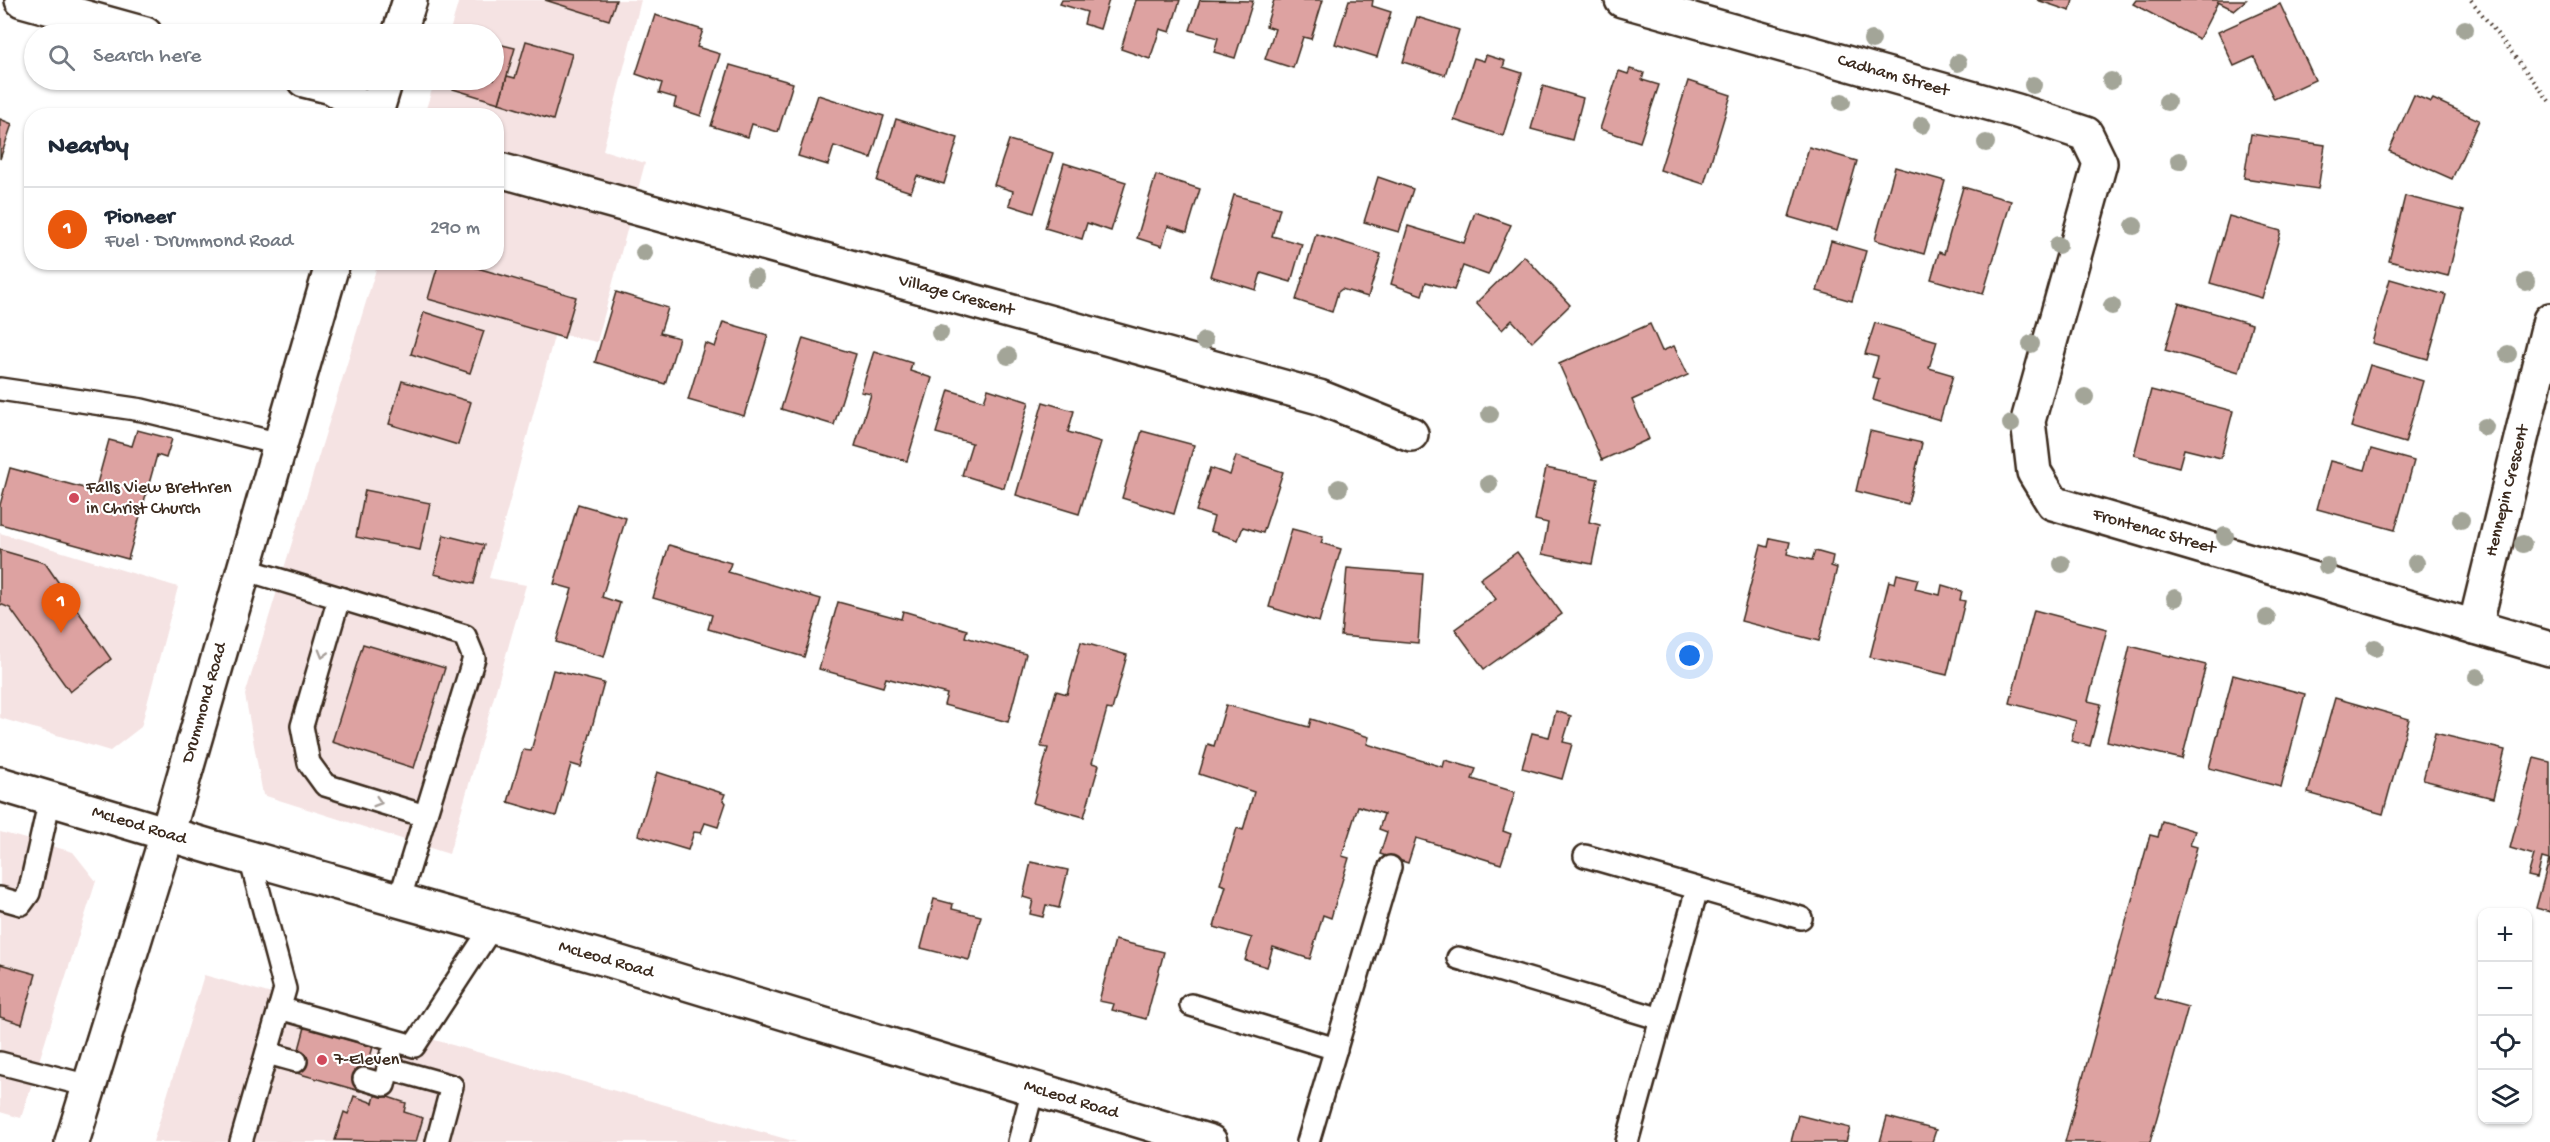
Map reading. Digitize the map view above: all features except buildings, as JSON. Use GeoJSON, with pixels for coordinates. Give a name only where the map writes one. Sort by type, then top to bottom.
{"type":"FeatureCollection","features":[{"type":"Feature","properties":{"kind":"street"},"geometry":{"type":"LineString","coordinates":[[22,0],[109,24]]}},
{"type":"Feature","properties":{"kind":"street"},"geometry":{"type":"LineString","coordinates":[[402,24],[410,0]]}},
{"type":"Feature","properties":{"kind":"street","name":"Cadham Street"},"geometry":{"type":"LineString","coordinates":[[1622,0],[2017,111],[2086,134],[2100,163],[2087,209]]}},
{"type":"Feature","properties":{"kind":"street"},"geometry":{"type":"LineString","coordinates":[[337,90],[365,108]]}},
{"type":"Feature","properties":{"kind":"street"},"geometry":{"type":"LineString","coordinates":[[378,108],[383,90]]}},
{"type":"Feature","properties":{"kind":"street","name":"Village Crescent"},"geometry":{"type":"LineString","coordinates":[[504,171],[1319,397],[1411,434]]}},
{"type":"Feature","properties":{"kind":"street","name":"Frontenac Street"},"geometry":{"type":"LineString","coordinates":[[2087,209],[2028,421],[2034,472],[2053,503],[2550,649]]}},
{"type":"Feature","properties":{"kind":"street","name":"Drummond Road"},"geometry":{"type":"LineString","coordinates":[[73,1142],[167,835],[331,270]]}},
{"type":"Feature","properties":{"kind":"street","name":"Hennepin Crescent"},"geometry":{"type":"LineString","coordinates":[[2475,627],[2550,320]]}},
{"type":"Feature","properties":{"kind":"street","name":"McLeod Road"},"geometry":{"type":"LineString","coordinates":[[0,784],[167,835],[492,927],[1210,1142]]}},
{"type":"Feature","properties":{"kind":"lane"},"geometry":{"type":"LineString","coordinates":[[0,389],[142,410],[280,444]]}},
{"type":"Feature","properties":{"kind":"lane"},"geometry":{"type":"LineString","coordinates":[[244,569],[465,636],[474,658],[399,901]]}},
{"type":"Feature","properties":{"kind":"lane"},"geometry":{"type":"LineString","coordinates":[[339,598],[302,726],[309,763],[325,785],[425,816]]}},
{"type":"Feature","properties":{"kind":"lane"},"geometry":{"type":"LineString","coordinates":[[0,898],[21,904],[29,893],[50,799]]}},
{"type":"Feature","properties":{"kind":"lane"},"geometry":{"type":"LineString","coordinates":[[1585,856],[1801,918]]}},
{"type":"Feature","properties":{"kind":"lane"},"geometry":{"type":"LineString","coordinates":[[241,1142],[285,989],[250,858]]}},
{"type":"Feature","properties":{"kind":"lane"},"geometry":{"type":"LineString","coordinates":[[1308,1142],[1390,867]]}},
{"type":"Feature","properties":{"kind":"lane"},"geometry":{"type":"LineString","coordinates":[[1627,1142],[1698,889]]}},
{"type":"Feature","properties":{"kind":"lane"},"geometry":{"type":"LineString","coordinates":[[279,1008],[414,1046],[492,927]]}},
{"type":"Feature","properties":{"kind":"lane"},"geometry":{"type":"LineString","coordinates":[[1458,958],[1661,1019]]}},
{"type":"Feature","properties":{"kind":"lane"},"geometry":{"type":"LineString","coordinates":[[1191,1005],[1336,1049]]}},
{"type":"Feature","properties":{"kind":"lane"},"geometry":{"type":"LineString","coordinates":[[364,1079],[384,1085],[395,1041]]}},
{"type":"Feature","properties":{"kind":"lane"},"geometry":{"type":"LineString","coordinates":[[267,1053],[296,1061]]}},
{"type":"Feature","properties":{"kind":"lane"},"geometry":{"type":"LineString","coordinates":[[0,1063],[89,1086]]}},
{"type":"Feature","properties":{"kind":"lane"},"geometry":{"type":"LineString","coordinates":[[388,1068],[452,1086],[437,1142]]}},
{"type":"Feature","properties":{"kind":"lane"},"geometry":{"type":"LineString","coordinates":[[1019,1142],[1033,1089]]}},
{"type":"Feature","properties":{"kind":"path"},"geometry":{"type":"LineString","coordinates":[[2471,0],[2550,102]]}},
{"type":"Feature","properties":{"kind":"shaded area"},"geometry":{"type":"Polygon","coordinates":[[[459,0],[641,0],[603,150],[645,163],[597,342],[555,333],[489,578],[526,585],[449,854],[263,795],[245,695],[376,270],[504,270],[504,108],[426,108],[432,90],[504,90],[504,24],[452,24],[459,0]]]}},
{"type":"Feature","properties":{"kind":"shaded area"},"geometry":{"type":"Polygon","coordinates":[[[0,533],[178,587],[141,727],[110,751],[0,718],[0,533]]]}},
{"type":"Feature","properties":{"kind":"shaded area"},"geometry":{"type":"Polygon","coordinates":[[[0,832],[73,852],[96,881],[21,1118],[0,1112],[0,832]]]}},
{"type":"Feature","properties":{"kind":"shaded area"},"geometry":{"type":"Polygon","coordinates":[[[204,975],[797,1142],[153,1142],[204,975]]]}},
{"type":"Feature","properties":{"kind":"place","name":"Falls View Brethren in Christ Church"},"geometry":{"type":"Point","coordinates":[74,498]}},
{"type":"Feature","properties":{"kind":"place","name":"Pioneer"},"geometry":{"type":"Point","coordinates":[61,633]}},
{"type":"Feature","properties":{"kind":"place","name":"7-Eleven"},"geometry":{"type":"Point","coordinates":[322,1060]}}]}
